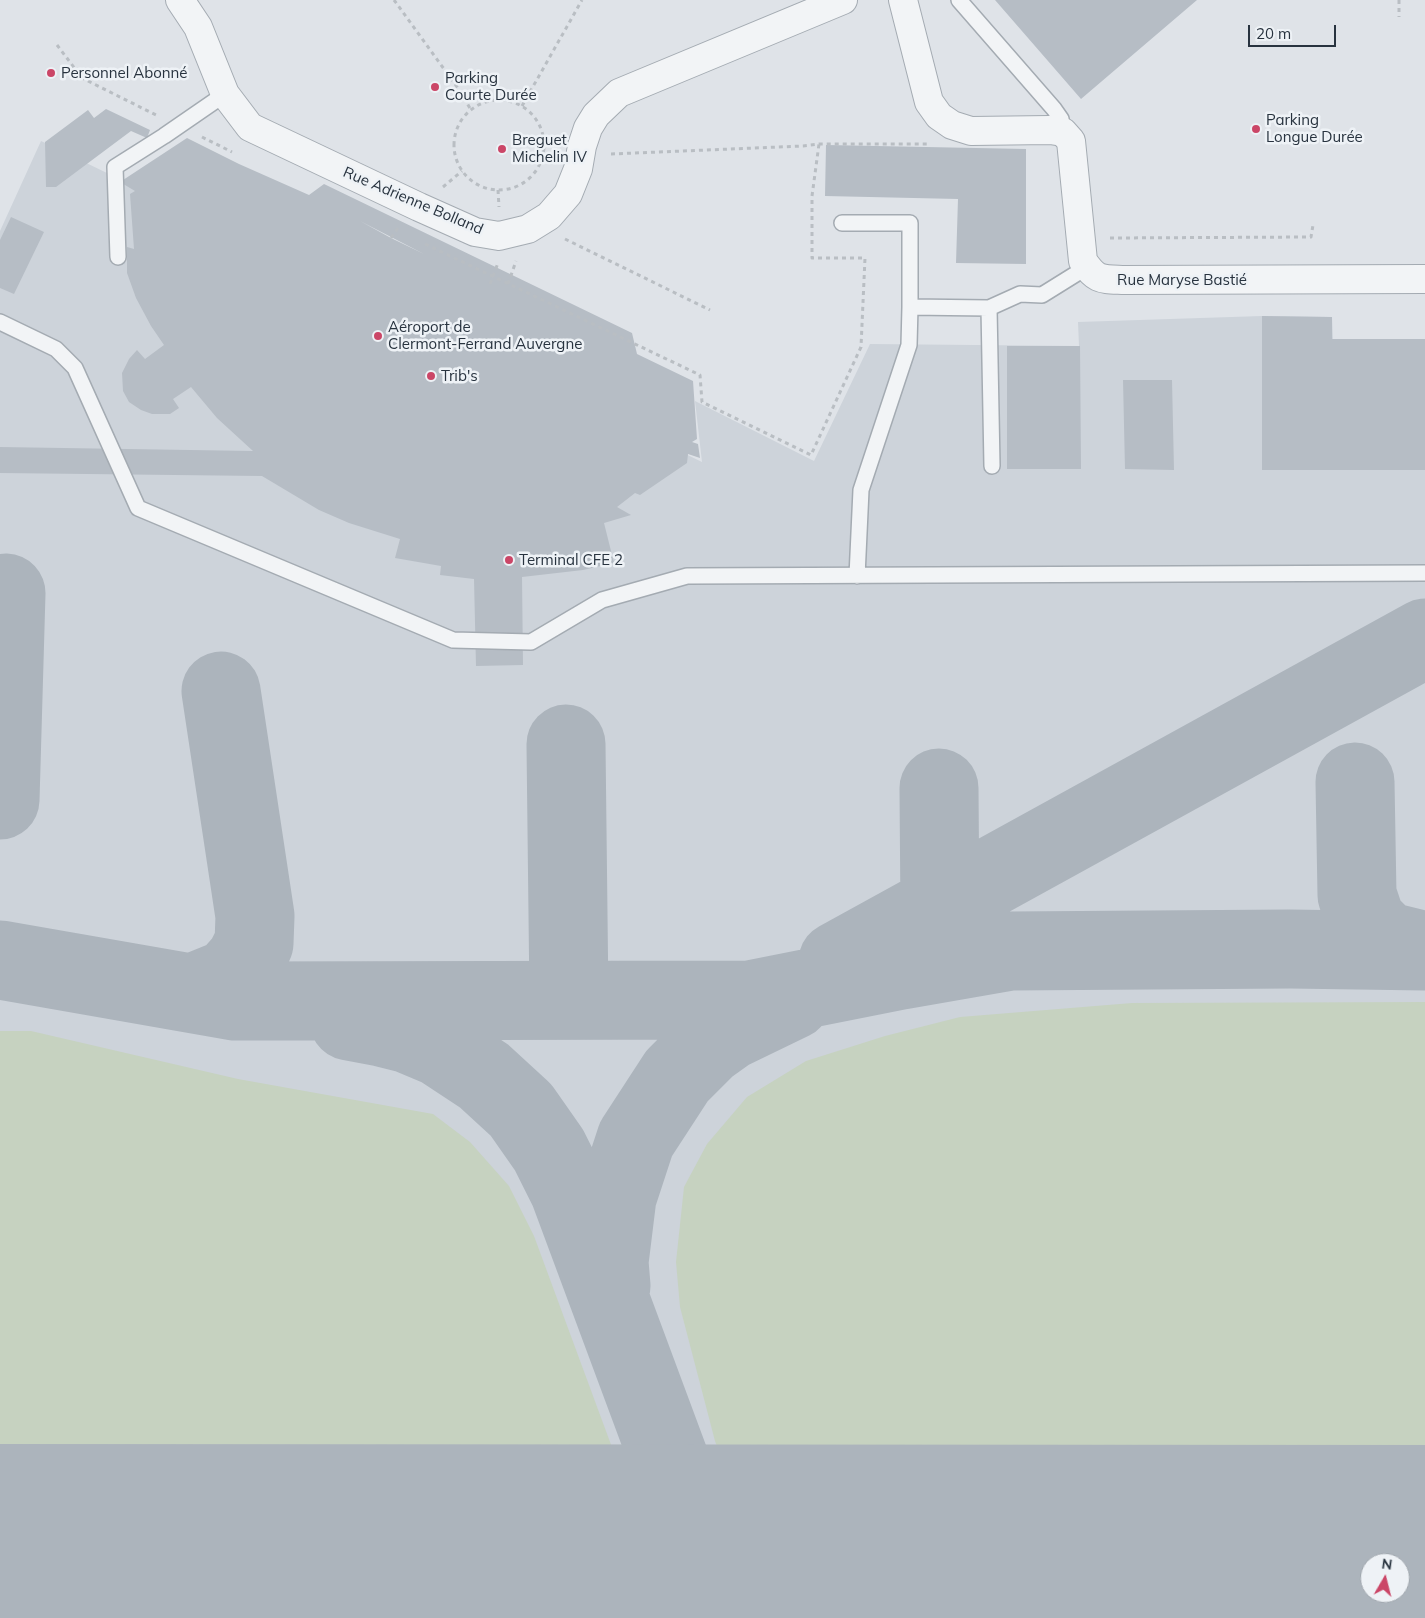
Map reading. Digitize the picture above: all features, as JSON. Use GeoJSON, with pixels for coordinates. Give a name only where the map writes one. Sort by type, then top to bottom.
{"type":"FeatureCollection","features":[{"type":"Feature","properties":{"kind":"street","name":"Rue Adrienne Bolland"},"geometry":{"type":"LineString","coordinates":[[180,0],[198,27],[225,94],[253,129],[475,232],[499,236],[528,229],[549,216],[568,194],[578,169],[582,146],[588,128],[596,115],[619,93],[844,0]]}},
{"type":"Feature","properties":{"kind":"street"},"geometry":{"type":"LineString","coordinates":[[902,0],[929,102],[939,116],[952,125],[971,132],[1030,130],[1063,132],[1071,141],[1083,261],[1087,267]]}},
{"type":"Feature","properties":{"kind":"street","name":"Rue Maryse Bastié"},"geometry":{"type":"LineString","coordinates":[[1087,267],[1092,274],[1105,280],[1425,278]]}},
{"type":"Feature","properties":{"kind":"lane"},"geometry":{"type":"LineString","coordinates":[[959,0],[1054,109],[1061,119],[1063,132]]}},
{"type":"Feature","properties":{"kind":"lane"},"geometry":{"type":"LineString","coordinates":[[118,256],[115,167],[225,94]]}},
{"type":"Feature","properties":{"kind":"lane"},"geometry":{"type":"LineString","coordinates":[[842,223],[910,222],[909,345],[861,490],[857,576]]}},
{"type":"Feature","properties":{"kind":"lane"},"geometry":{"type":"LineString","coordinates":[[910,306],[989,308],[1020,294],[1042,295],[1087,267]]}},
{"type":"Feature","properties":{"kind":"lane"},"geometry":{"type":"LineString","coordinates":[[989,308],[992,466]]}},
{"type":"Feature","properties":{"kind":"lane"},"geometry":{"type":"LineString","coordinates":[[0,322],[56,349],[75,368],[138,508],[453,640],[531,642],[602,600],[688,576],[1425,573]]}},
{"type":"Feature","properties":{"kind":"path"},"geometry":{"type":"LineString","coordinates":[[394,0],[460,91],[471,110]]}},
{"type":"Feature","properties":{"kind":"path"},"geometry":{"type":"LineString","coordinates":[[522,106],[582,0]]}},
{"type":"Feature","properties":{"kind":"path"},"geometry":{"type":"LineString","coordinates":[[1399,0],[1399,17]]}},
{"type":"Feature","properties":{"kind":"path"},"geometry":{"type":"LineString","coordinates":[[56,45],[82,78],[240,156]]}},
{"type":"Feature","properties":{"kind":"path"},"geometry":{"type":"LineString","coordinates":[[496,100],[510,101],[522,106],[534,116],[541,128],[544,143],[543,158],[537,171],[526,182],[513,188],[498,190],[484,188],[472,181],[462,171],[456,159],[454,146],[456,132],[461,120],[471,110],[482,103],[496,100]]}},
{"type":"Feature","properties":{"kind":"path"},"geometry":{"type":"LineString","coordinates":[[607,154],[819,144],[934,144]]}},
{"type":"Feature","properties":{"kind":"path"},"geometry":{"type":"LineString","coordinates":[[422,242],[700,375],[702,402],[810,455],[861,347],[865,258],[812,258],[812,196],[819,144]]}},
{"type":"Feature","properties":{"kind":"path"},"geometry":{"type":"LineString","coordinates":[[1106,238],[1311,238],[1313,225]]}},
{"type":"Feature","properties":{"kind":"path"},"geometry":{"type":"LineString","coordinates":[[396,230],[404,234]]}},
{"type":"Feature","properties":{"kind":"path"},"geometry":{"type":"LineString","coordinates":[[559,236],[710,310]]}},
{"type":"Feature","properties":{"kind":"path"},"geometry":{"type":"LineString","coordinates":[[508,284],[517,259]]}},
{"type":"Feature","properties":{"kind":"shaded area","name":"Aéroport de Clermont-Ferrand Auvergne"},"geometry":{"type":"Polygon","coordinates":[[[41,141],[702,462],[695,401],[814,461],[870,344],[1079,346],[1078,322],[1262,316],[1332,317],[1333,339],[1425,339],[1425,1618],[0,1618],[0,231],[41,141]]]}},
{"type":"Feature","properties":{"kind":"green space"},"geometry":{"type":"Polygon","coordinates":[[[1425,1002],[1425,1618],[780,1618],[715,1441],[680,1307],[676,1262],[684,1187],[707,1144],[747,1097],[806,1061],[885,1036],[960,1017],[1132,1003],[1425,1002]]]}},
{"type":"Feature","properties":{"kind":"green space"},"geometry":{"type":"Polygon","coordinates":[[[0,1031],[31,1031],[238,1079],[433,1114],[470,1142],[509,1186],[534,1236],[675,1618],[0,1618],[0,1031]]]}},
{"type":"Feature","properties":{"kind":"building"},"geometry":{"type":"Polygon","coordinates":[[[995,0],[1197,0],[1081,99],[995,0]]]}},
{"type":"Feature","properties":{"kind":"building"},"geometry":{"type":"Polygon","coordinates":[[[106,109],[150,130],[147,138],[131,131],[56,187],[46,187],[45,142],[88,110],[94,118],[106,109]]]}},
{"type":"Feature","properties":{"kind":"building","name":"Aéroport de Clermont-Ferrand Auvergne"},"geometry":{"type":"Polygon","coordinates":[[[187,138],[239,164],[309,195],[324,184],[632,333],[637,354],[693,381],[697,439],[692,442],[698,444],[700,458],[688,454],[687,463],[640,495],[635,493],[617,507],[631,515],[604,523],[614,563],[583,570],[522,577],[523,665],[476,666],[474,579],[440,575],[441,566],[395,558],[400,539],[349,523],[319,510],[262,476],[0,473],[0,447],[253,451],[217,418],[191,387],[173,399],[179,408],[170,414],[152,414],[141,410],[129,402],[123,391],[122,373],[129,359],[137,350],[145,359],[164,345],[136,298],[127,273],[127,247],[134,249],[130,194],[135,191],[120,182],[187,138]],[[360,221],[391,238],[424,254],[360,221]]]}},
{"type":"Feature","properties":{"kind":"building"},"geometry":{"type":"Polygon","coordinates":[[[826,145],[1026,149],[1026,264],[956,263],[958,199],[825,196],[826,145]]]}},
{"type":"Feature","properties":{"kind":"building"},"geometry":{"type":"Polygon","coordinates":[[[11,217],[44,232],[14,294],[0,288],[0,240],[11,217]]]}},
{"type":"Feature","properties":{"kind":"building"},"geometry":{"type":"Polygon","coordinates":[[[1262,316],[1332,317],[1332,339],[1425,339],[1425,470],[1262,470],[1262,316]]]}},
{"type":"Feature","properties":{"kind":"building"},"geometry":{"type":"Polygon","coordinates":[[[1007,346],[1080,346],[1081,469],[1007,469],[1007,346]]]}},
{"type":"Feature","properties":{"kind":"building"},"geometry":{"type":"Polygon","coordinates":[[[1123,380],[1172,380],[1174,470],[1125,469],[1123,380]]]}},
{"type":"Feature","properties":{"kind":"taxiway"},"geometry":{"type":"LineString","coordinates":[[0,800],[6,593]]}},
{"type":"Feature","properties":{"kind":"taxiway"},"geometry":{"type":"LineString","coordinates":[[838,961],[1425,638]]}},
{"type":"Feature","properties":{"kind":"taxiway"},"geometry":{"type":"LineString","coordinates":[[193,993],[230,978],[245,961],[254,943],[255,916],[221,691]]}},
{"type":"Feature","properties":{"kind":"taxiway"},"geometry":{"type":"LineString","coordinates":[[566,744],[569,1000]]}},
{"type":"Feature","properties":{"kind":"taxiway"},"geometry":{"type":"LineString","coordinates":[[1355,782],[1357,895],[1366,922],[1385,941],[1425,951]]}},
{"type":"Feature","properties":{"kind":"taxiway"},"geometry":{"type":"LineString","coordinates":[[927,948],[935,936],[940,917],[939,788]]}},
{"type":"Feature","properties":{"kind":"taxiway"},"geometry":{"type":"LineString","coordinates":[[0,960],[235,1001],[750,1000],[901,970],[1010,951],[1290,949],[1425,951]]}},
{"type":"Feature","properties":{"kind":"taxiway"},"geometry":{"type":"LineString","coordinates":[[611,1286],[609,1262],[617,1197],[636,1139],[677,1076],[707,1046],[728,1031],[792,1000]]}},
{"type":"Feature","properties":{"kind":"taxiway"},"geometry":{"type":"LineString","coordinates":[[349,1021],[409,1034],[440,1047],[484,1076],[521,1110],[549,1150],[569,1190],[728,1618]]}},
{"type":"Feature","properties":{"kind":"runway"},"geometry":{"type":"LineString","coordinates":[[0,1543],[1425,1544]]}},
{"type":"Feature","properties":{"kind":"place","name":"Personnel Abonné"},"geometry":{"type":"Point","coordinates":[51,73]}},
{"type":"Feature","properties":{"kind":"place","name":"Parking Courte Durée"},"geometry":{"type":"Point","coordinates":[435,87]}},
{"type":"Feature","properties":{"kind":"place","name":"Parking Longue Durée"},"geometry":{"type":"Point","coordinates":[1256,129]}},
{"type":"Feature","properties":{"kind":"place","name":"Breguet Michelin IV"},"geometry":{"type":"Point","coordinates":[502,149]}},
{"type":"Feature","properties":{"kind":"place","name":"Aéroport de Clermont-Ferrand Auvergne"},"geometry":{"type":"Point","coordinates":[378,336]}},
{"type":"Feature","properties":{"kind":"place","name":"Trib's"},"geometry":{"type":"Point","coordinates":[431,376]}},
{"type":"Feature","properties":{"kind":"place","name":"Terminal CFE 2"},"geometry":{"type":"Point","coordinates":[509,560]}}]}
